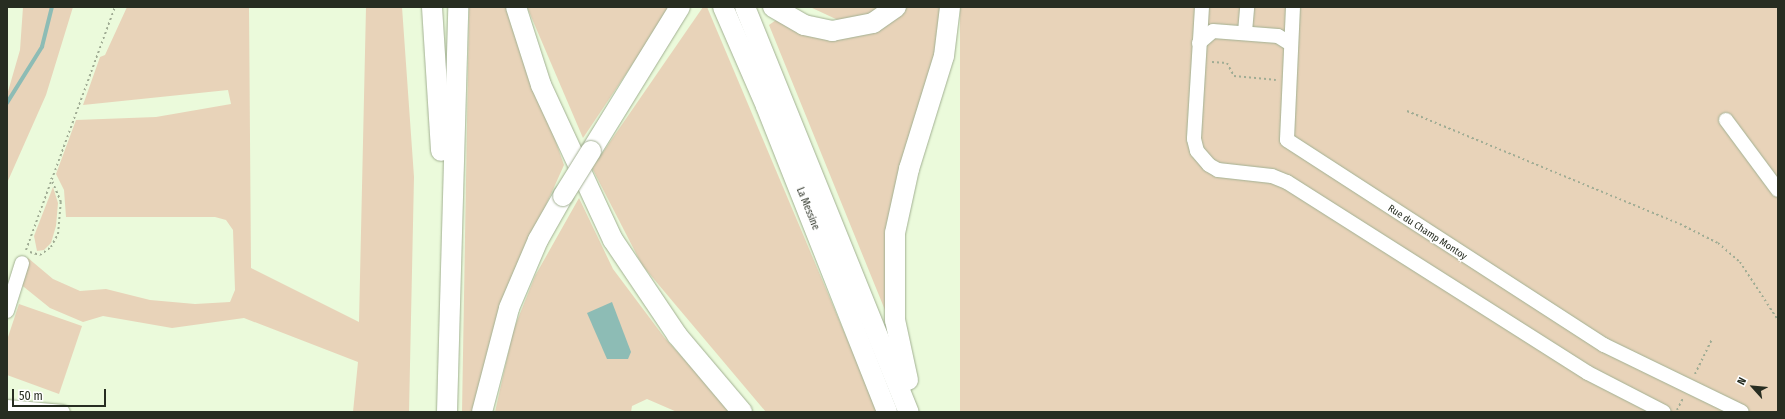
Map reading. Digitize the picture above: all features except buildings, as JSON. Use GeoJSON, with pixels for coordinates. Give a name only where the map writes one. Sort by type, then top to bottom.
{"type":"FeatureCollection","features":[{"type":"Feature","properties":{"kind":"highway"},"geometry":{"type":"LineString","coordinates":[[432,7],[442,198],[451,238]]}},
{"type":"Feature","properties":{"kind":"highway"},"geometry":{"type":"LineString","coordinates":[[447,412],[458,7]]}},
{"type":"Feature","properties":{"kind":"highway"},"geometry":{"type":"LineString","coordinates":[[516,7],[547,98],[613,240],[673,329],[742,412]]}},
{"type":"Feature","properties":{"kind":"highway","name":"La Messine"},"geometry":{"type":"LineString","coordinates":[[722,7],[766,106],[888,412]]}},
{"type":"Feature","properties":{"kind":"highway","name":"La Messine"},"geometry":{"type":"LineString","coordinates":[[745,7],[910,412]]}},
{"type":"Feature","properties":{"kind":"highway"},"geometry":{"type":"LineString","coordinates":[[772,7],[804,24],[832,31],[873,23],[896,7]]}},
{"type":"Feature","properties":{"kind":"highway"},"geometry":{"type":"LineString","coordinates":[[910,412],[894,313],[895,233],[909,169],[944,56],[950,7]]}},
{"type":"Feature","properties":{"kind":"highway"},"geometry":{"type":"LineString","coordinates":[[482,412],[509,308],[538,240],[563,196],[634,84],[684,10]]}},
{"type":"Feature","properties":{"kind":"street"},"geometry":{"type":"LineString","coordinates":[[1202,7],[1194,139],[1197,151],[1209,165],[1218,170],[1272,176],[1287,182],[1588,373],[1664,412]]}},
{"type":"Feature","properties":{"kind":"street"},"geometry":{"type":"LineString","coordinates":[[1245,32],[1247,7]]}},
{"type":"Feature","properties":{"kind":"street","name":"Rue du Champ Montoy"},"geometry":{"type":"LineString","coordinates":[[1293,7],[1287,140],[1303,153],[1604,345],[1742,412]]}},
{"type":"Feature","properties":{"kind":"street"},"geometry":{"type":"LineString","coordinates":[[1200,43],[1213,31],[1245,32],[1278,36],[1291,44]]}},
{"type":"Feature","properties":{"kind":"street"},"geometry":{"type":"LineString","coordinates":[[1726,120],[1778,190]]}},
{"type":"Feature","properties":{"kind":"street"},"geometry":{"type":"LineString","coordinates":[[7,311],[24,257]]}},
{"type":"Feature","properties":{"kind":"street"},"geometry":{"type":"LineString","coordinates":[[7,407],[63,412]]}},
{"type":"Feature","properties":{"kind":"path"},"geometry":{"type":"LineString","coordinates":[[51,178],[62,202],[58,234],[51,247],[40,255],[24,257],[51,178],[116,7]]}},
{"type":"Feature","properties":{"kind":"path"},"geometry":{"type":"LineString","coordinates":[[1198,62],[1227,63],[1234,76],[1289,80]]}},
{"type":"Feature","properties":{"kind":"path"},"geometry":{"type":"LineString","coordinates":[[1407,111],[1680,224],[1718,243],[1740,262],[1778,320]]}},
{"type":"Feature","properties":{"kind":"shaded area"},"geometry":{"type":"Polygon","coordinates":[[[23,7],[73,7],[46,95],[7,183],[7,95],[20,50],[23,7]]]}},
{"type":"Feature","properties":{"kind":"shaded area"},"geometry":{"type":"Polygon","coordinates":[[[127,7],[249,7],[251,268],[359,322],[366,7],[402,7],[414,177],[409,412],[353,412],[358,362],[244,318],[172,328],[103,316],[83,322],[50,308],[19,283],[28,258],[53,279],[80,291],[106,289],[150,300],[195,304],[230,302],[235,290],[233,230],[226,220],[215,217],[66,217],[64,190],[56,174],[76,120],[156,117],[231,104],[228,90],[83,105],[100,57],[105,55],[127,7]]]}},
{"type":"Feature","properties":{"kind":"shaded area"},"geometry":{"type":"Polygon","coordinates":[[[469,7],[509,7],[564,165],[507,292],[475,412],[462,412],[469,7]]]}},
{"type":"Feature","properties":{"kind":"shaded area"},"geometry":{"type":"Polygon","coordinates":[[[527,7],[671,7],[583,138],[527,7]]]}},
{"type":"Feature","properties":{"kind":"shaded area"},"geometry":{"type":"Polygon","coordinates":[[[703,7],[707,7],[878,412],[766,412],[642,265],[592,168],[703,7]]]}},
{"type":"Feature","properties":{"kind":"shaded area"},"geometry":{"type":"Polygon","coordinates":[[[810,7],[881,7],[861,18],[838,20],[810,7]]]}},
{"type":"Feature","properties":{"kind":"shaded area"},"geometry":{"type":"Polygon","coordinates":[[[907,7],[941,7],[936,64],[887,315],[769,25],[779,18],[800,31],[902,15],[907,7]]]}},
{"type":"Feature","properties":{"kind":"shaded area"},"geometry":{"type":"Polygon","coordinates":[[[960,7],[1778,7],[1778,412],[960,412],[960,7]]]}},
{"type":"Feature","properties":{"kind":"shaded area"},"geometry":{"type":"Polygon","coordinates":[[[53,187],[58,203],[56,226],[51,243],[44,250],[37,251],[34,236],[53,187]]]}},
{"type":"Feature","properties":{"kind":"shaded area"},"geometry":{"type":"Polygon","coordinates":[[[579,198],[613,269],[664,337],[732,412],[677,412],[647,399],[632,406],[631,412],[495,412],[513,331],[535,276],[579,198]]]}},
{"type":"Feature","properties":{"kind":"shaded area"},"geometry":{"type":"Polygon","coordinates":[[[19,304],[82,326],[59,394],[7,375],[7,340],[19,304]]]}},
{"type":"Feature","properties":{"kind":"water"},"geometry":{"type":"Polygon","coordinates":[[[612,302],[631,352],[628,359],[607,359],[587,313],[612,302]]]}},
{"type":"Feature","properties":{"kind":"waterway"},"geometry":{"type":"LineString","coordinates":[[7,103],[42,47],[52,7]]}}]}
